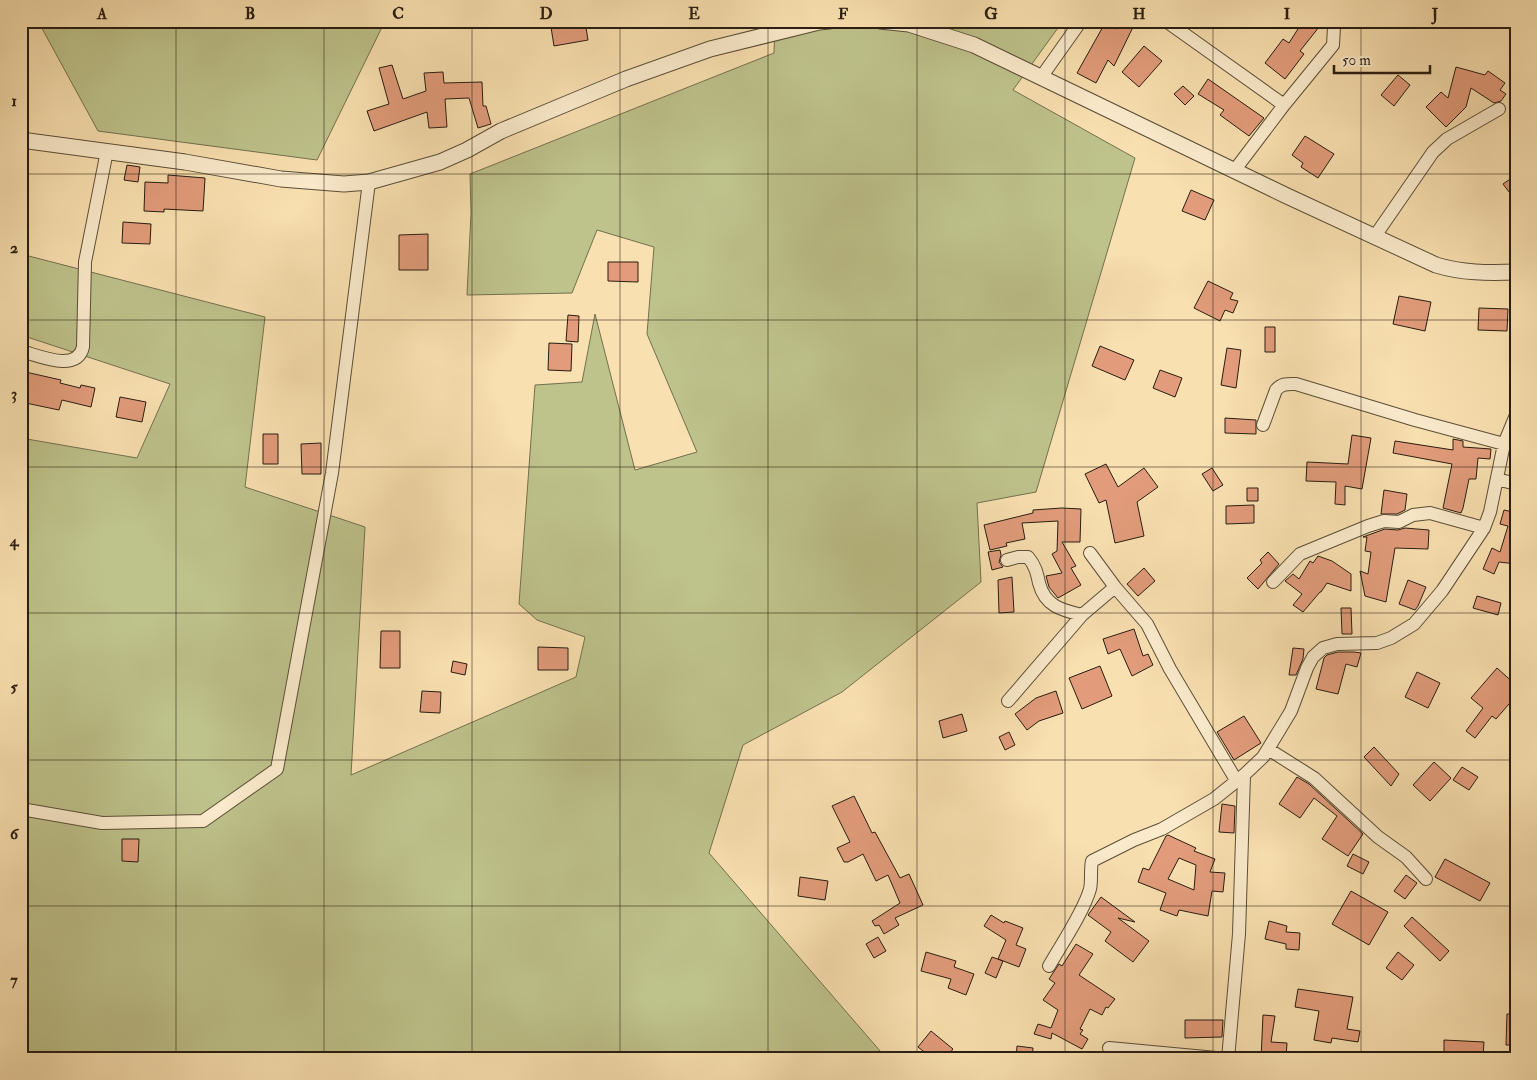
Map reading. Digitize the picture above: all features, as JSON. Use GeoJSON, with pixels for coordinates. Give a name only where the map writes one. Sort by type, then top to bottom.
{"type":"FeatureCollection","features":[{"type":"Feature","properties":{"kind":"street"},"geometry":{"type":"LineString","coordinates":[[21,140],[185,162],[281,179],[344,184],[369,182],[440,162],[467,150],[501,131],[626,79],[710,49],[829,21]]}},
{"type":"Feature","properties":{"kind":"street"},"geometry":{"type":"LineString","coordinates":[[880,21],[909,24],[974,45],[1420,259],[1453,271],[1516,272]]}},
{"type":"Feature","properties":{"kind":"street"},"geometry":{"type":"LineString","coordinates":[[1042,76],[1081,21]]}},
{"type":"Feature","properties":{"kind":"street"},"geometry":{"type":"LineString","coordinates":[[1166,21],[1284,105]]}},
{"type":"Feature","properties":{"kind":"street"},"geometry":{"type":"LineString","coordinates":[[1234,171],[1333,45],[1334,27],[1331,21]]}},
{"type":"Feature","properties":{"kind":"street"},"geometry":{"type":"LineString","coordinates":[[1375,236],[1434,152],[1447,139],[1499,109]]}},
{"type":"Feature","properties":{"kind":"street"},"geometry":{"type":"LineString","coordinates":[[21,352],[64,362],[73,361],[81,354],[83,347],[85,262],[107,151]]}},
{"type":"Feature","properties":{"kind":"street"},"geometry":{"type":"LineString","coordinates":[[21,808],[102,823],[203,821],[277,769],[332,473],[369,182]]}},
{"type":"Feature","properties":{"kind":"street"},"geometry":{"type":"LineString","coordinates":[[1263,425],[1276,390],[1286,384],[1296,384],[1414,420],[1504,444]]}},
{"type":"Feature","properties":{"kind":"street"},"geometry":{"type":"LineString","coordinates":[[1049,966],[1091,888],[1090,869],[1092,862],[1134,840],[1162,829],[1214,799],[1263,756],[1291,711],[1313,657],[1323,648],[1336,644],[1377,643],[1391,638],[1414,624],[1442,591],[1484,528],[1490,512],[1504,444],[1516,415]]}},
{"type":"Feature","properties":{"kind":"street"},"geometry":{"type":"LineString","coordinates":[[1497,479],[1516,484]]}},
{"type":"Feature","properties":{"kind":"street"},"geometry":{"type":"LineString","coordinates":[[1273,582],[1300,554],[1384,521],[1399,522],[1413,515],[1430,513],[1443,515],[1484,528]]}},
{"type":"Feature","properties":{"kind":"street"},"geometry":{"type":"LineString","coordinates":[[1090,553],[1115,587],[1147,624],[1170,669],[1240,777],[1239,934],[1228,1059],[1110,1048]]}},
{"type":"Feature","properties":{"kind":"street"},"geometry":{"type":"LineString","coordinates":[[1007,560],[1028,557],[1034,564],[1041,589],[1051,605],[1082,615]]}},
{"type":"Feature","properties":{"kind":"street"},"geometry":{"type":"LineString","coordinates":[[1008,701],[1082,615],[1115,587]]}},
{"type":"Feature","properties":{"kind":"street"},"geometry":{"type":"LineString","coordinates":[[1268,749],[1314,778],[1378,837],[1406,857],[1426,879]]}},
{"type":"Feature","properties":{"kind":"green space"},"geometry":{"type":"Polygon","coordinates":[[[38,21],[385,21],[317,160],[98,131],[38,21]]]}},
{"type":"Feature","properties":{"kind":"green space"},"geometry":{"type":"Polygon","coordinates":[[[775,21],[1063,21],[1013,90],[1135,158],[1036,492],[977,503],[981,582],[842,692],[743,745],[709,853],[887,1059],[21,1059],[21,438],[137,458],[170,384],[21,335],[21,254],[265,317],[245,487],[365,527],[351,775],[576,677],[585,637],[537,620],[519,604],[535,385],[582,382],[595,314],[635,470],[697,452],[647,334],[654,247],[597,230],[572,293],[467,295],[471,213],[470,174],[774,53],[775,21]]]}},
{"type":"Feature","properties":{"kind":"building"},"geometry":{"type":"Polygon","coordinates":[[[550,21],[585,21],[588,40],[554,46],[550,21]]]}},
{"type":"Feature","properties":{"kind":"building"},"geometry":{"type":"Polygon","coordinates":[[[1120,21],[1136,21],[1114,66],[1108,60],[1096,83],[1077,73],[1105,23],[1116,29],[1120,21]]]}},
{"type":"Feature","properties":{"kind":"building"},"geometry":{"type":"Polygon","coordinates":[[[1303,21],[1323,22],[1300,51],[1304,54],[1285,79],[1265,63],[1283,39],[1289,43],[1303,21]]]}},
{"type":"Feature","properties":{"kind":"building"},"geometry":{"type":"Polygon","coordinates":[[[1144,46],[1162,61],[1139,87],[1122,72],[1144,46]]]}},
{"type":"Feature","properties":{"kind":"building"},"geometry":{"type":"Polygon","coordinates":[[[392,65],[403,99],[426,91],[424,73],[443,72],[444,83],[482,82],[483,106],[486,106],[491,124],[478,128],[469,98],[445,99],[447,127],[429,128],[427,112],[374,131],[367,111],[389,104],[379,68],[392,65]]]}},
{"type":"Feature","properties":{"kind":"building"},"geometry":{"type":"Polygon","coordinates":[[[1456,67],[1485,75],[1488,71],[1505,83],[1500,90],[1506,94],[1501,101],[1494,103],[1471,88],[1466,107],[1446,127],[1426,107],[1441,92],[1448,98],[1456,67]]]}},
{"type":"Feature","properties":{"kind":"building"},"geometry":{"type":"Polygon","coordinates":[[[1398,75],[1410,85],[1394,106],[1381,95],[1398,75]]]}},
{"type":"Feature","properties":{"kind":"building"},"geometry":{"type":"Polygon","coordinates":[[[1208,79],[1264,118],[1249,136],[1220,115],[1224,110],[1198,94],[1208,79]]]}},
{"type":"Feature","properties":{"kind":"building"},"geometry":{"type":"Polygon","coordinates":[[[1183,86],[1194,96],[1185,105],[1174,94],[1183,86]]]}},
{"type":"Feature","properties":{"kind":"building"},"geometry":{"type":"Polygon","coordinates":[[[1305,136],[1334,154],[1318,178],[1301,167],[1303,163],[1292,155],[1305,136]]]}},
{"type":"Feature","properties":{"kind":"building"},"geometry":{"type":"Polygon","coordinates":[[[127,165],[140,167],[138,182],[124,180],[127,165]]]}},
{"type":"Feature","properties":{"kind":"building"},"geometry":{"type":"Polygon","coordinates":[[[168,175],[205,178],[203,211],[164,209],[164,212],[144,211],[145,182],[168,183],[168,175]]]}},
{"type":"Feature","properties":{"kind":"building"},"geometry":{"type":"Polygon","coordinates":[[[1516,175],[1516,201],[1503,184],[1516,175]]]}},
{"type":"Feature","properties":{"kind":"building"},"geometry":{"type":"Polygon","coordinates":[[[1191,190],[1214,200],[1205,220],[1182,211],[1191,190]]]}},
{"type":"Feature","properties":{"kind":"building"},"geometry":{"type":"Polygon","coordinates":[[[123,222],[151,224],[150,244],[122,243],[123,222]]]}},
{"type":"Feature","properties":{"kind":"building"},"geometry":{"type":"Polygon","coordinates":[[[428,234],[428,270],[399,270],[399,235],[428,234]]]}},
{"type":"Feature","properties":{"kind":"building"},"geometry":{"type":"Polygon","coordinates":[[[608,262],[638,262],[638,282],[608,281],[608,262]]]}},
{"type":"Feature","properties":{"kind":"building"},"geometry":{"type":"Polygon","coordinates":[[[1208,281],[1233,293],[1230,299],[1238,301],[1233,313],[1225,310],[1220,321],[1194,308],[1208,281]]]}},
{"type":"Feature","properties":{"kind":"building"},"geometry":{"type":"Polygon","coordinates":[[[1399,296],[1431,302],[1425,331],[1393,324],[1399,296]]]}},
{"type":"Feature","properties":{"kind":"building"},"geometry":{"type":"Polygon","coordinates":[[[1479,308],[1508,309],[1507,331],[1478,330],[1479,308]]]}},
{"type":"Feature","properties":{"kind":"building"},"geometry":{"type":"Polygon","coordinates":[[[568,315],[579,316],[578,342],[566,341],[568,315]]]}},
{"type":"Feature","properties":{"kind":"building"},"geometry":{"type":"Polygon","coordinates":[[[1265,327],[1275,327],[1275,352],[1265,352],[1265,327]]]}},
{"type":"Feature","properties":{"kind":"building"},"geometry":{"type":"Polygon","coordinates":[[[549,343],[572,344],[571,371],[548,370],[549,343]]]}},
{"type":"Feature","properties":{"kind":"building"},"geometry":{"type":"Polygon","coordinates":[[[1100,346],[1134,360],[1125,380],[1092,366],[1100,346]]]}},
{"type":"Feature","properties":{"kind":"building"},"geometry":{"type":"Polygon","coordinates":[[[1227,348],[1241,350],[1236,388],[1221,385],[1227,348]]]}},
{"type":"Feature","properties":{"kind":"building"},"geometry":{"type":"Polygon","coordinates":[[[1160,370],[1182,378],[1175,397],[1153,388],[1160,370]]]}},
{"type":"Feature","properties":{"kind":"building"},"geometry":{"type":"Polygon","coordinates":[[[21,371],[61,380],[60,383],[80,388],[81,385],[95,388],[91,407],[62,400],[59,410],[21,402],[21,371]]]}},
{"type":"Feature","properties":{"kind":"building"},"geometry":{"type":"Polygon","coordinates":[[[120,397],[146,402],[142,422],[116,417],[120,397]]]}},
{"type":"Feature","properties":{"kind":"building"},"geometry":{"type":"Polygon","coordinates":[[[1225,418],[1256,420],[1256,434],[1225,433],[1225,418]]]}},
{"type":"Feature","properties":{"kind":"building"},"geometry":{"type":"Polygon","coordinates":[[[263,434],[278,434],[278,464],[263,464],[263,434]]]}},
{"type":"Feature","properties":{"kind":"building"},"geometry":{"type":"Polygon","coordinates":[[[1352,435],[1371,438],[1362,489],[1345,486],[1345,505],[1335,504],[1336,482],[1306,481],[1307,462],[1348,464],[1352,435]]]}},
{"type":"Feature","properties":{"kind":"building"},"geometry":{"type":"Polygon","coordinates":[[[1453,439],[1463,441],[1463,447],[1491,449],[1490,459],[1478,458],[1476,479],[1469,479],[1461,513],[1443,508],[1452,464],[1393,453],[1395,441],[1453,450],[1453,439]]]}},
{"type":"Feature","properties":{"kind":"building"},"geometry":{"type":"Polygon","coordinates":[[[321,443],[321,474],[302,474],[301,444],[321,443]]]}},
{"type":"Feature","properties":{"kind":"building"},"geometry":{"type":"Polygon","coordinates":[[[1106,464],[1118,487],[1144,468],[1158,487],[1137,502],[1144,536],[1115,543],[1106,500],[1099,503],[1085,474],[1106,464]]]}},
{"type":"Feature","properties":{"kind":"building"},"geometry":{"type":"Polygon","coordinates":[[[1212,468],[1223,485],[1213,491],[1202,474],[1212,468]]]}},
{"type":"Feature","properties":{"kind":"building"},"geometry":{"type":"Polygon","coordinates":[[[1247,488],[1258,488],[1258,501],[1247,501],[1247,488]]]}},
{"type":"Feature","properties":{"kind":"building"},"geometry":{"type":"Polygon","coordinates":[[[1384,490],[1407,494],[1405,510],[1397,514],[1381,514],[1384,490]]]}},
{"type":"Feature","properties":{"kind":"building"},"geometry":{"type":"Polygon","coordinates":[[[1254,505],[1254,523],[1226,524],[1226,506],[1254,505]]]}},
{"type":"Feature","properties":{"kind":"building"},"geometry":{"type":"Polygon","coordinates":[[[1081,509],[1080,542],[1062,542],[1076,566],[1071,568],[1081,585],[1058,598],[1049,587],[1046,576],[1062,573],[1052,554],[1057,551],[1058,521],[1022,523],[1025,539],[1006,543],[1007,546],[990,550],[984,525],[1033,513],[1033,510],[1081,509]]]}},
{"type":"Feature","properties":{"kind":"building"},"geometry":{"type":"Polygon","coordinates":[[[1514,509],[1516,510],[1516,564],[1499,562],[1494,574],[1483,569],[1492,548],[1500,552],[1508,526],[1500,524],[1504,510],[1513,512],[1514,509]]]}},
{"type":"Feature","properties":{"kind":"building"},"geometry":{"type":"Polygon","coordinates":[[[1405,528],[1429,530],[1428,549],[1395,548],[1386,602],[1365,596],[1360,571],[1368,574],[1371,552],[1365,551],[1367,537],[1363,537],[1385,529],[1398,530],[1405,528]]]}},
{"type":"Feature","properties":{"kind":"building"},"geometry":{"type":"Polygon","coordinates":[[[1000,550],[999,562],[1003,567],[992,570],[988,552],[1000,550]]]}},
{"type":"Feature","properties":{"kind":"building"},"geometry":{"type":"Polygon","coordinates":[[[1268,552],[1279,564],[1258,589],[1247,578],[1262,563],[1260,560],[1268,552]]]}},
{"type":"Feature","properties":{"kind":"building"},"geometry":{"type":"Polygon","coordinates":[[[1318,556],[1332,561],[1351,574],[1351,591],[1327,583],[1303,612],[1293,605],[1302,594],[1285,581],[1293,574],[1299,579],[1310,561],[1313,563],[1318,556]]]}},
{"type":"Feature","properties":{"kind":"building"},"geometry":{"type":"Polygon","coordinates":[[[1144,568],[1155,581],[1138,596],[1127,584],[1144,568]]]}},
{"type":"Feature","properties":{"kind":"building"},"geometry":{"type":"Polygon","coordinates":[[[1012,577],[1014,612],[999,613],[998,580],[1012,577]]]}},
{"type":"Feature","properties":{"kind":"building"},"geometry":{"type":"Polygon","coordinates":[[[1408,580],[1426,587],[1415,610],[1399,604],[1408,580]]]}},
{"type":"Feature","properties":{"kind":"building"},"geometry":{"type":"Polygon","coordinates":[[[1477,596],[1501,603],[1498,615],[1473,608],[1477,596]]]}},
{"type":"Feature","properties":{"kind":"building"},"geometry":{"type":"Polygon","coordinates":[[[1341,608],[1351,608],[1352,634],[1342,634],[1341,608]]]}},
{"type":"Feature","properties":{"kind":"building"},"geometry":{"type":"Polygon","coordinates":[[[1134,629],[1143,656],[1148,654],[1153,665],[1132,676],[1120,649],[1108,654],[1103,639],[1134,629]]]}},
{"type":"Feature","properties":{"kind":"building"},"geometry":{"type":"Polygon","coordinates":[[[381,631],[400,631],[400,668],[380,668],[381,631]]]}},
{"type":"Feature","properties":{"kind":"building"},"geometry":{"type":"Polygon","coordinates":[[[538,647],[568,648],[568,670],[538,670],[538,647]]]}},
{"type":"Feature","properties":{"kind":"building"},"geometry":{"type":"Polygon","coordinates":[[[1293,648],[1304,649],[1303,659],[1296,675],[1289,675],[1293,648]]]}},
{"type":"Feature","properties":{"kind":"building"},"geometry":{"type":"Polygon","coordinates":[[[1338,652],[1361,653],[1357,667],[1346,664],[1338,694],[1316,689],[1324,658],[1327,655],[1338,652]]]}},
{"type":"Feature","properties":{"kind":"building"},"geometry":{"type":"Polygon","coordinates":[[[453,661],[467,664],[465,675],[451,672],[453,661]]]}},
{"type":"Feature","properties":{"kind":"building"},"geometry":{"type":"Polygon","coordinates":[[[1100,666],[1112,696],[1082,709],[1069,678],[1100,666]]]}},
{"type":"Feature","properties":{"kind":"building"},"geometry":{"type":"Polygon","coordinates":[[[1497,668],[1516,685],[1516,696],[1496,719],[1492,716],[1475,738],[1466,731],[1483,708],[1471,698],[1497,668]]]}},
{"type":"Feature","properties":{"kind":"building"},"geometry":{"type":"Polygon","coordinates":[[[1417,672],[1440,683],[1428,708],[1405,697],[1417,672]]]}},
{"type":"Feature","properties":{"kind":"building"},"geometry":{"type":"Polygon","coordinates":[[[422,691],[441,692],[440,713],[420,712],[422,691]]]}},
{"type":"Feature","properties":{"kind":"building"},"geometry":{"type":"Polygon","coordinates":[[[1056,691],[1063,713],[1039,721],[1027,730],[1015,714],[1036,698],[1056,691]]]}},
{"type":"Feature","properties":{"kind":"building"},"geometry":{"type":"Polygon","coordinates":[[[962,714],[967,731],[943,738],[939,721],[962,714]]]}},
{"type":"Feature","properties":{"kind":"building"},"geometry":{"type":"Polygon","coordinates":[[[1244,716],[1261,743],[1234,760],[1217,732],[1244,716]]]}},
{"type":"Feature","properties":{"kind":"building"},"geometry":{"type":"Polygon","coordinates":[[[1009,732],[1015,745],[1005,750],[999,737],[1009,732]]]}},
{"type":"Feature","properties":{"kind":"building"},"geometry":{"type":"Polygon","coordinates":[[[1374,747],[1399,774],[1391,786],[1364,757],[1374,747]]]}},
{"type":"Feature","properties":{"kind":"building"},"geometry":{"type":"Polygon","coordinates":[[[1434,762],[1451,778],[1430,801],[1413,785],[1434,762]]]}},
{"type":"Feature","properties":{"kind":"building"},"geometry":{"type":"Polygon","coordinates":[[[1462,767],[1478,777],[1469,790],[1453,780],[1462,767]]]}},
{"type":"Feature","properties":{"kind":"building"},"geometry":{"type":"Polygon","coordinates":[[[1297,777],[1309,784],[1363,834],[1348,856],[1322,839],[1337,816],[1314,798],[1300,818],[1279,804],[1297,777]]]}},
{"type":"Feature","properties":{"kind":"building"},"geometry":{"type":"Polygon","coordinates":[[[854,796],[872,833],[875,832],[900,878],[909,874],[923,905],[895,918],[899,925],[884,934],[879,925],[875,926],[872,921],[900,903],[888,875],[876,881],[863,854],[848,862],[844,862],[837,848],[850,842],[832,806],[854,796]]]}},
{"type":"Feature","properties":{"kind":"building"},"geometry":{"type":"Polygon","coordinates":[[[1222,804],[1235,806],[1234,833],[1219,832],[1222,804]]]}},
{"type":"Feature","properties":{"kind":"building"},"geometry":{"type":"Polygon","coordinates":[[[1168,835],[1196,848],[1194,851],[1215,859],[1210,872],[1225,873],[1223,892],[1212,891],[1208,916],[1179,910],[1177,916],[1160,910],[1166,893],[1138,882],[1143,868],[1149,870],[1168,835]],[[1179,858],[1168,879],[1194,890],[1196,865],[1179,858]]]}},
{"type":"Feature","properties":{"kind":"building"},"geometry":{"type":"Polygon","coordinates":[[[122,839],[139,839],[138,862],[122,861],[122,839]]]}},
{"type":"Feature","properties":{"kind":"building"},"geometry":{"type":"Polygon","coordinates":[[[1353,854],[1369,862],[1363,874],[1347,866],[1353,854]]]}},
{"type":"Feature","properties":{"kind":"building"},"geometry":{"type":"Polygon","coordinates":[[[1445,859],[1490,883],[1480,901],[1435,877],[1445,859]]]}},
{"type":"Feature","properties":{"kind":"building"},"geometry":{"type":"Polygon","coordinates":[[[1406,875],[1417,883],[1405,899],[1394,891],[1406,875]]]}},
{"type":"Feature","properties":{"kind":"building"},"geometry":{"type":"Polygon","coordinates":[[[800,877],[828,881],[825,900],[798,896],[800,877]]]}},
{"type":"Feature","properties":{"kind":"building"},"geometry":{"type":"Polygon","coordinates":[[[1351,891],[1388,912],[1369,945],[1332,924],[1351,891]]]}},
{"type":"Feature","properties":{"kind":"building"},"geometry":{"type":"Polygon","coordinates":[[[1101,897],[1135,922],[1118,918],[1149,941],[1133,962],[1105,941],[1111,932],[1088,915],[1101,897]]]}},
{"type":"Feature","properties":{"kind":"building"},"geometry":{"type":"Polygon","coordinates":[[[991,915],[1004,923],[1005,921],[1023,928],[1016,945],[1026,949],[1019,967],[998,959],[1006,940],[984,926],[991,915]]]}},
{"type":"Feature","properties":{"kind":"building"},"geometry":{"type":"Polygon","coordinates":[[[1412,917],[1449,951],[1440,961],[1404,926],[1412,917]]]}},
{"type":"Feature","properties":{"kind":"building"},"geometry":{"type":"Polygon","coordinates":[[[1269,921],[1287,926],[1286,932],[1300,933],[1299,950],[1286,949],[1286,944],[1265,939],[1269,921]]]}},
{"type":"Feature","properties":{"kind":"building"},"geometry":{"type":"Polygon","coordinates":[[[878,937],[886,951],[874,958],[866,944],[878,937]]]}},
{"type":"Feature","properties":{"kind":"building"},"geometry":{"type":"Polygon","coordinates":[[[1076,944],[1093,954],[1079,975],[1115,999],[1108,1008],[1106,1007],[1102,1015],[1090,1009],[1080,1029],[1083,1030],[1080,1034],[1088,1039],[1082,1049],[1052,1033],[1051,1039],[1034,1034],[1038,1024],[1051,1028],[1058,1010],[1043,1000],[1055,983],[1049,979],[1059,964],[1062,966],[1076,944]]]}},
{"type":"Feature","properties":{"kind":"building"},"geometry":{"type":"Polygon","coordinates":[[[926,952],[956,961],[954,967],[974,974],[966,995],[948,988],[951,979],[921,971],[926,952]]]}},
{"type":"Feature","properties":{"kind":"building"},"geometry":{"type":"Polygon","coordinates":[[[1398,952],[1414,965],[1402,980],[1386,968],[1398,952]]]}},
{"type":"Feature","properties":{"kind":"building"},"geometry":{"type":"Polygon","coordinates":[[[992,957],[1003,961],[996,978],[985,973],[992,957]]]}},
{"type":"Feature","properties":{"kind":"building"},"geometry":{"type":"Polygon","coordinates":[[[1298,989],[1353,997],[1347,1029],[1360,1031],[1358,1042],[1332,1038],[1331,1043],[1314,1040],[1319,1011],[1295,1007],[1298,989]]]}},
{"type":"Feature","properties":{"kind":"building"},"geometry":{"type":"Polygon","coordinates":[[[1507,1014],[1516,1014],[1516,1045],[1506,1045],[1507,1014]]]}},
{"type":"Feature","properties":{"kind":"building"},"geometry":{"type":"Polygon","coordinates":[[[1263,1015],[1275,1016],[1271,1042],[1287,1043],[1286,1058],[1261,1059],[1263,1015]]]}},
{"type":"Feature","properties":{"kind":"building"},"geometry":{"type":"Polygon","coordinates":[[[1185,1020],[1223,1020],[1222,1037],[1185,1038],[1185,1020]]]}},
{"type":"Feature","properties":{"kind":"building"},"geometry":{"type":"Polygon","coordinates":[[[931,1031],[953,1049],[945,1059],[933,1059],[918,1047],[931,1031]]]}},
{"type":"Feature","properties":{"kind":"building"},"geometry":{"type":"Polygon","coordinates":[[[1444,1040],[1484,1042],[1483,1056],[1444,1054],[1444,1040]]]}},
{"type":"Feature","properties":{"kind":"building"},"geometry":{"type":"Polygon","coordinates":[[[1017,1046],[1033,1048],[1032,1059],[1016,1059],[1017,1046]]]}}]}
